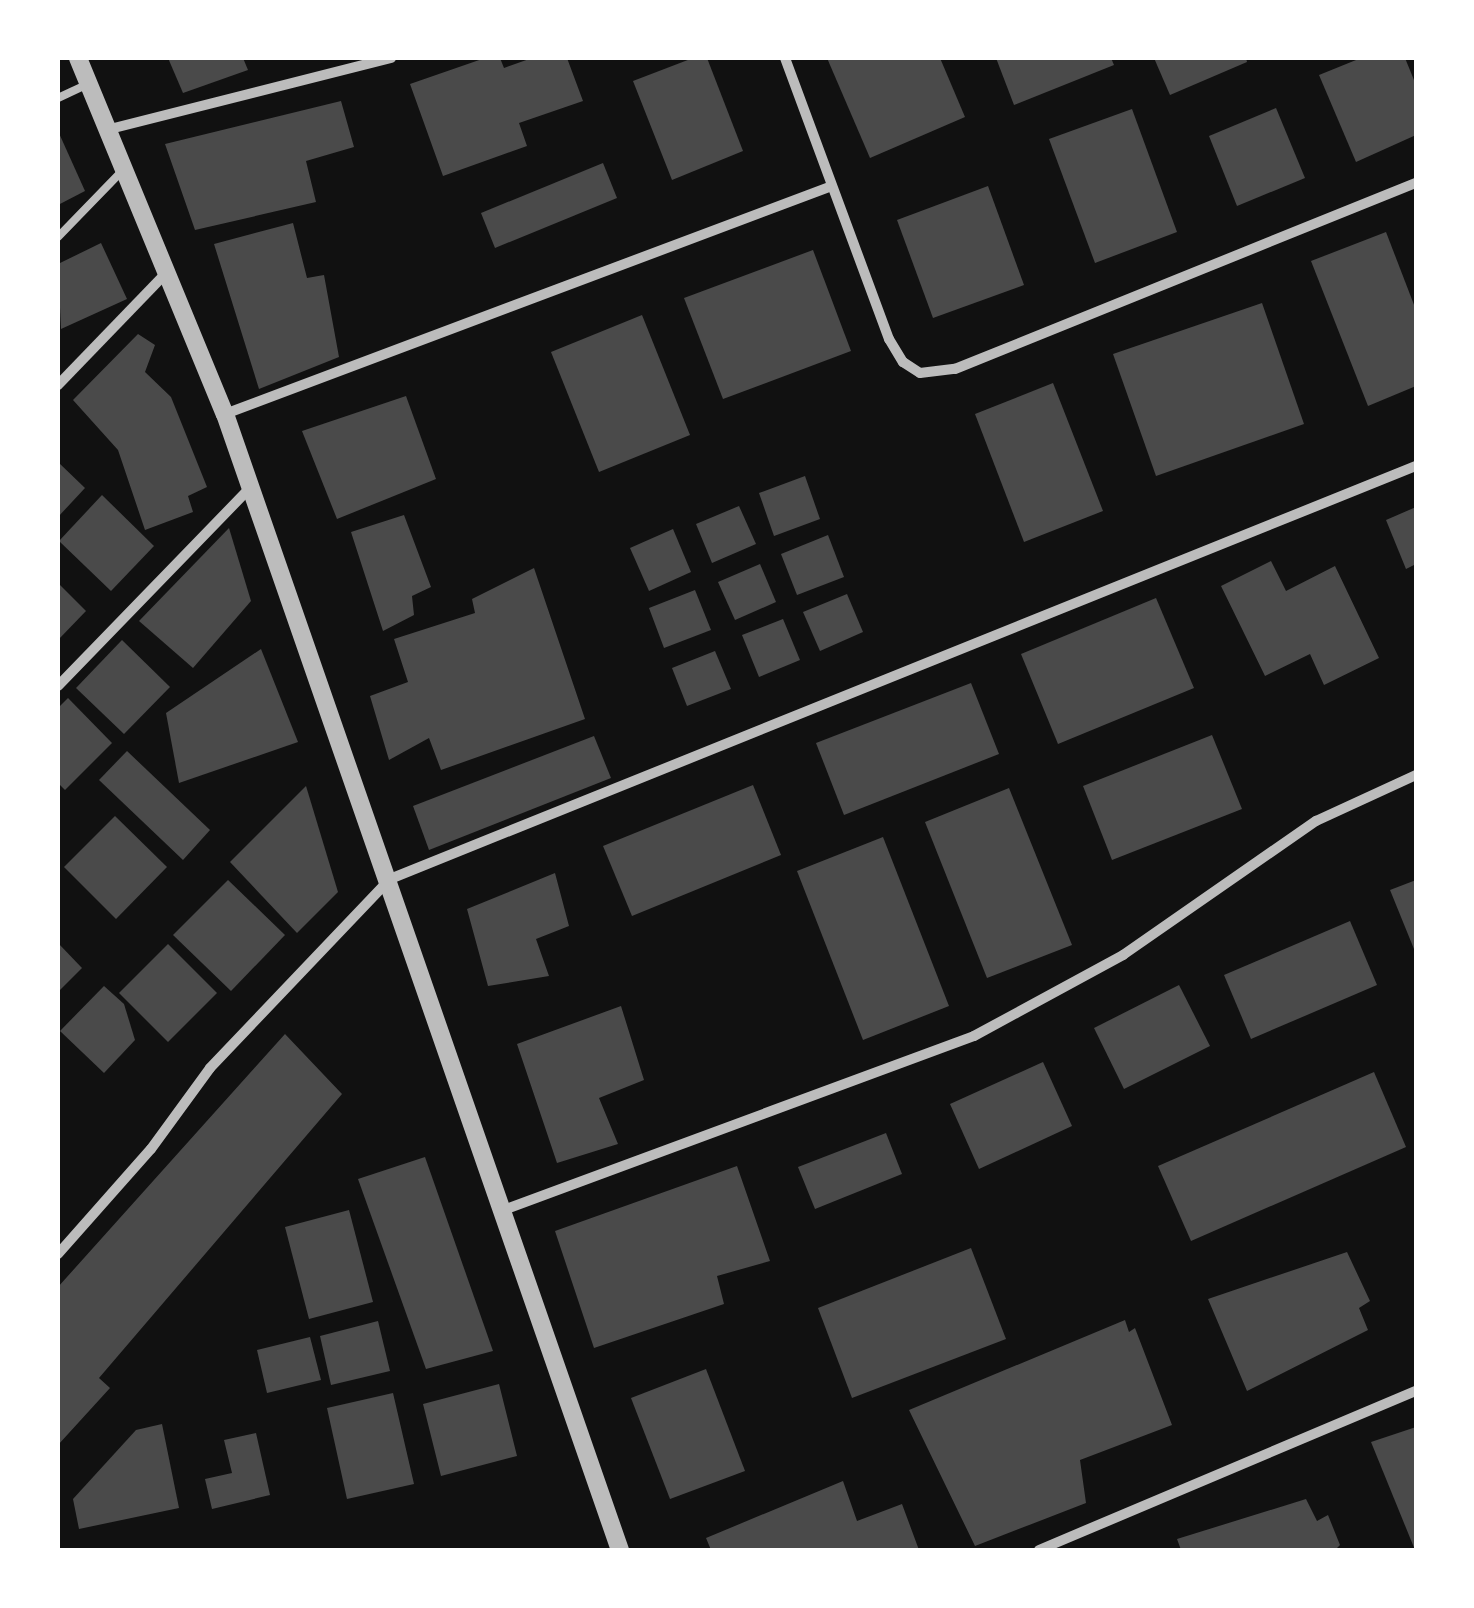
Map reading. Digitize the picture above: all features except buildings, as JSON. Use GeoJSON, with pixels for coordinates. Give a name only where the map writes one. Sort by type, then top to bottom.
{"type":"FeatureCollection","features":[{"type":"Feature","properties":{"kind":"street"},"geometry":{"type":"LineString","coordinates":[[78,58],[226,414],[620,1550]]}},
{"type":"Feature","properties":{"kind":"street"},"geometry":{"type":"LineString","coordinates":[[110,129],[391,58]]}},
{"type":"Feature","properties":{"kind":"street"},"geometry":{"type":"LineString","coordinates":[[785,58],[895,351],[911,369],[929,374],[1416,183]]}},
{"type":"Feature","properties":{"kind":"street"},"geometry":{"type":"LineString","coordinates":[[226,414],[832,186]]}},
{"type":"Feature","properties":{"kind":"street"},"geometry":{"type":"LineString","coordinates":[[58,385],[167,272]]}},
{"type":"Feature","properties":{"kind":"street"},"geometry":{"type":"LineString","coordinates":[[58,1254],[151,1150],[210,1068],[390,879],[1416,466]]}},
{"type":"Feature","properties":{"kind":"street"},"geometry":{"type":"LineString","coordinates":[[58,686],[250,488]]}},
{"type":"Feature","properties":{"kind":"street"},"geometry":{"type":"LineString","coordinates":[[501,1210],[974,1036],[1123,955],[1316,821],[1416,775]]}},
{"type":"Feature","properties":{"kind":"street"},"geometry":{"type":"LineString","coordinates":[[1039,1550],[1416,1392]]}},
{"type":"Feature","properties":{"kind":"lane"},"geometry":{"type":"LineString","coordinates":[[58,98],[90,83]]}},
{"type":"Feature","properties":{"kind":"lane"},"geometry":{"type":"LineString","coordinates":[[58,237],[125,168]]}}]}
